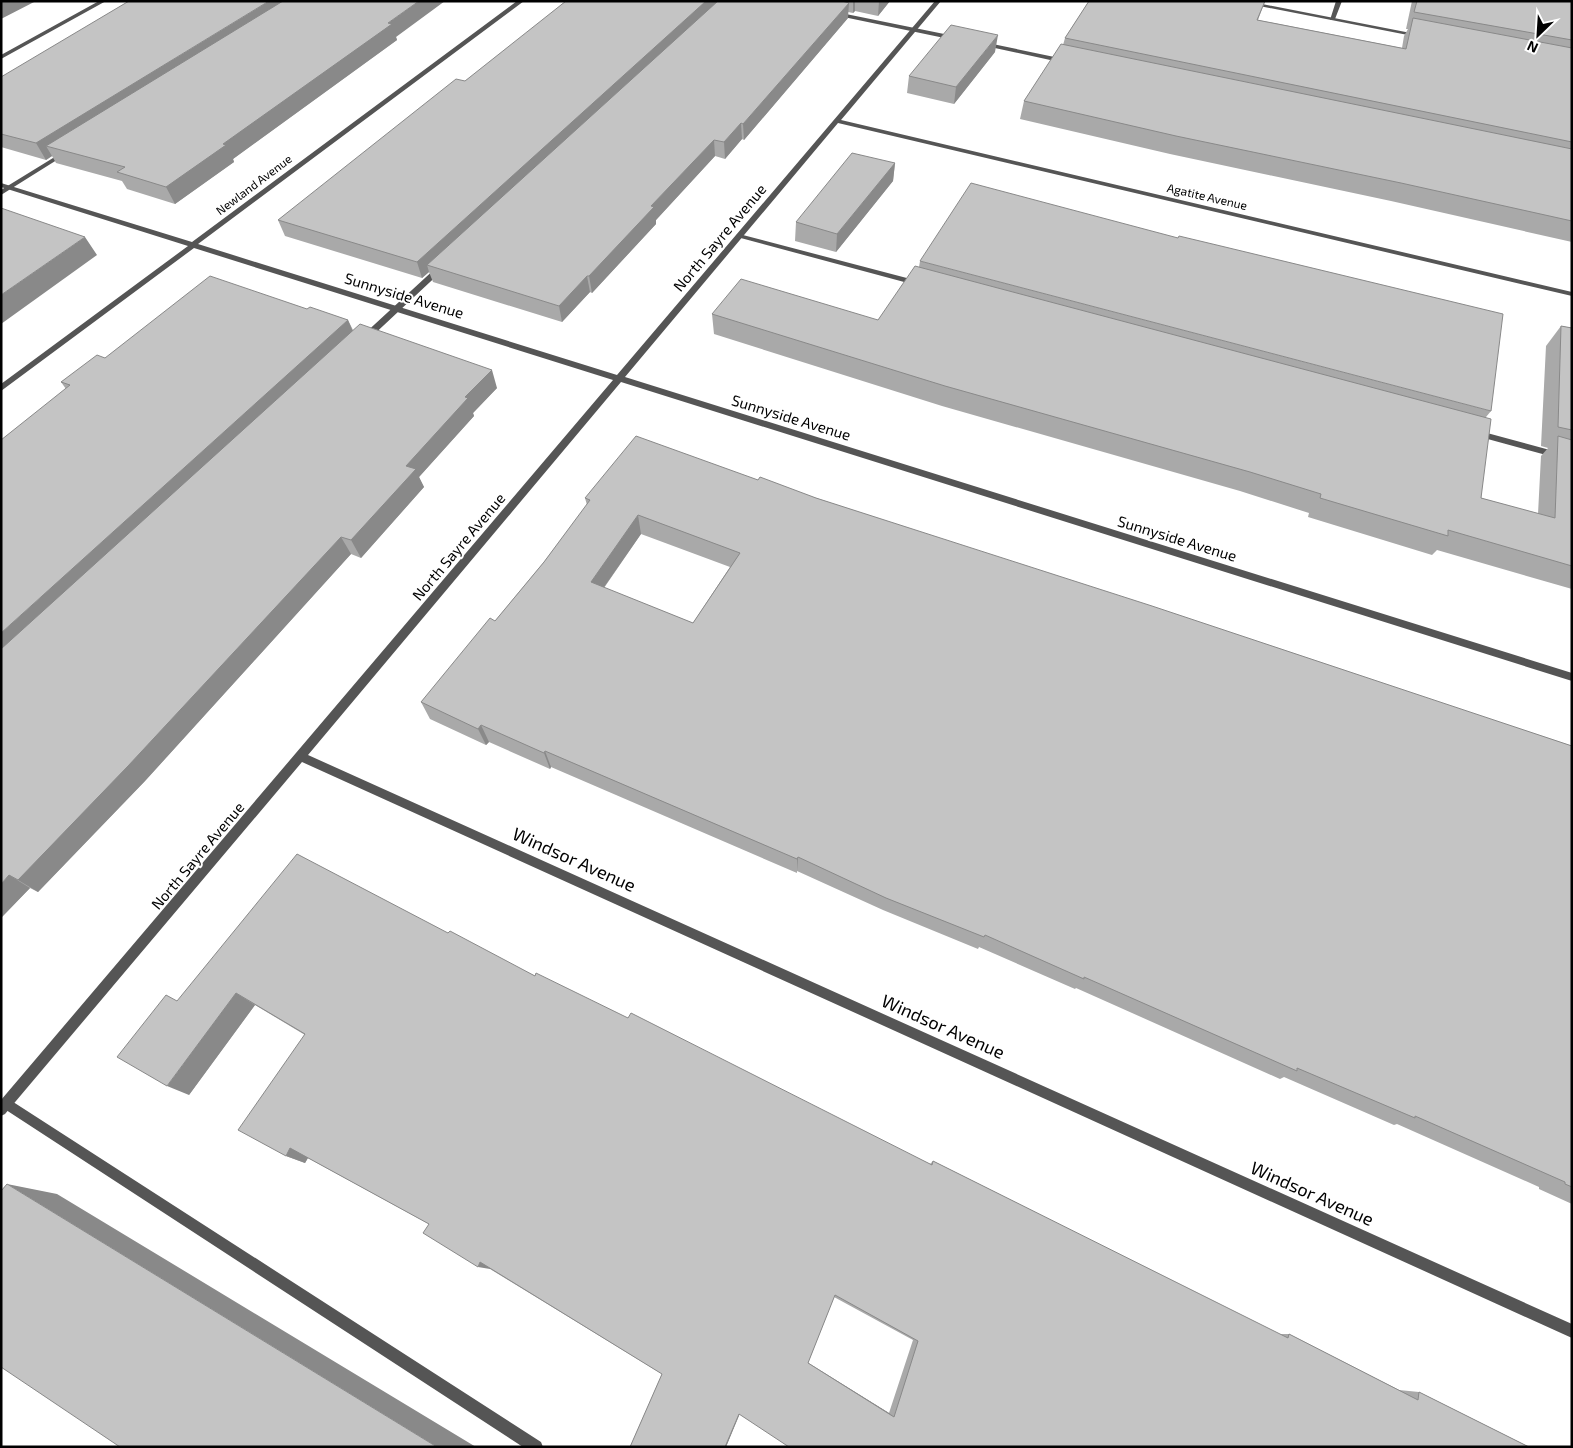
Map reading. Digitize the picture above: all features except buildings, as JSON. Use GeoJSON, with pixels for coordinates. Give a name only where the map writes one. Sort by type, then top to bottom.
{"type":"FeatureCollection","features":[{"type":"Feature","properties":{"kind":"street"},"geometry":{"type":"LineString","coordinates":[[1,57],[104,1]]}},
{"type":"Feature","properties":{"kind":"street","name":"Newland Avenue"},"geometry":{"type":"LineString","coordinates":[[1,388],[521,1]]}},
{"type":"Feature","properties":{"kind":"street","name":"North Sayre Avenue"},"geometry":{"type":"LineString","coordinates":[[4,1107],[938,1]]}},
{"type":"Feature","properties":{"kind":"street"},"geometry":{"type":"LineString","coordinates":[[1237,1],[1428,37]]}},
{"type":"Feature","properties":{"kind":"street"},"geometry":{"type":"LineString","coordinates":[[1332,19],[1339,1]]}},
{"type":"Feature","properties":{"kind":"street"},"geometry":{"type":"LineString","coordinates":[[831,13],[962,40]]}},
{"type":"Feature","properties":{"kind":"street"},"geometry":{"type":"LineString","coordinates":[[971,42],[1068,62]]}},
{"type":"Feature","properties":{"kind":"street","name":"Agatite Avenue"},"geometry":{"type":"LineString","coordinates":[[837,122],[1572,294]]}},
{"type":"Feature","properties":{"kind":"street"},"geometry":{"type":"LineString","coordinates":[[1,193],[70,150]]}},
{"type":"Feature","properties":{"kind":"street","name":"Sunnyside Avenue"},"geometry":{"type":"LineString","coordinates":[[1,185],[1572,677]]}},
{"type":"Feature","properties":{"kind":"street"},"geometry":{"type":"LineString","coordinates":[[739,236],[930,287]]}},
{"type":"Feature","properties":{"kind":"street"},"geometry":{"type":"LineString","coordinates":[[358,345],[448,261]]}},
{"type":"Feature","properties":{"kind":"street"},"geometry":{"type":"LineString","coordinates":[[1466,431],[1572,459]]}},
{"type":"Feature","properties":{"kind":"street","name":"Windsor Avenue"},"geometry":{"type":"LineString","coordinates":[[300,756],[1572,1331]]}},
{"type":"Feature","properties":{"kind":"street"},"geometry":{"type":"LineString","coordinates":[[4,1107],[536,1447]]}}]}
